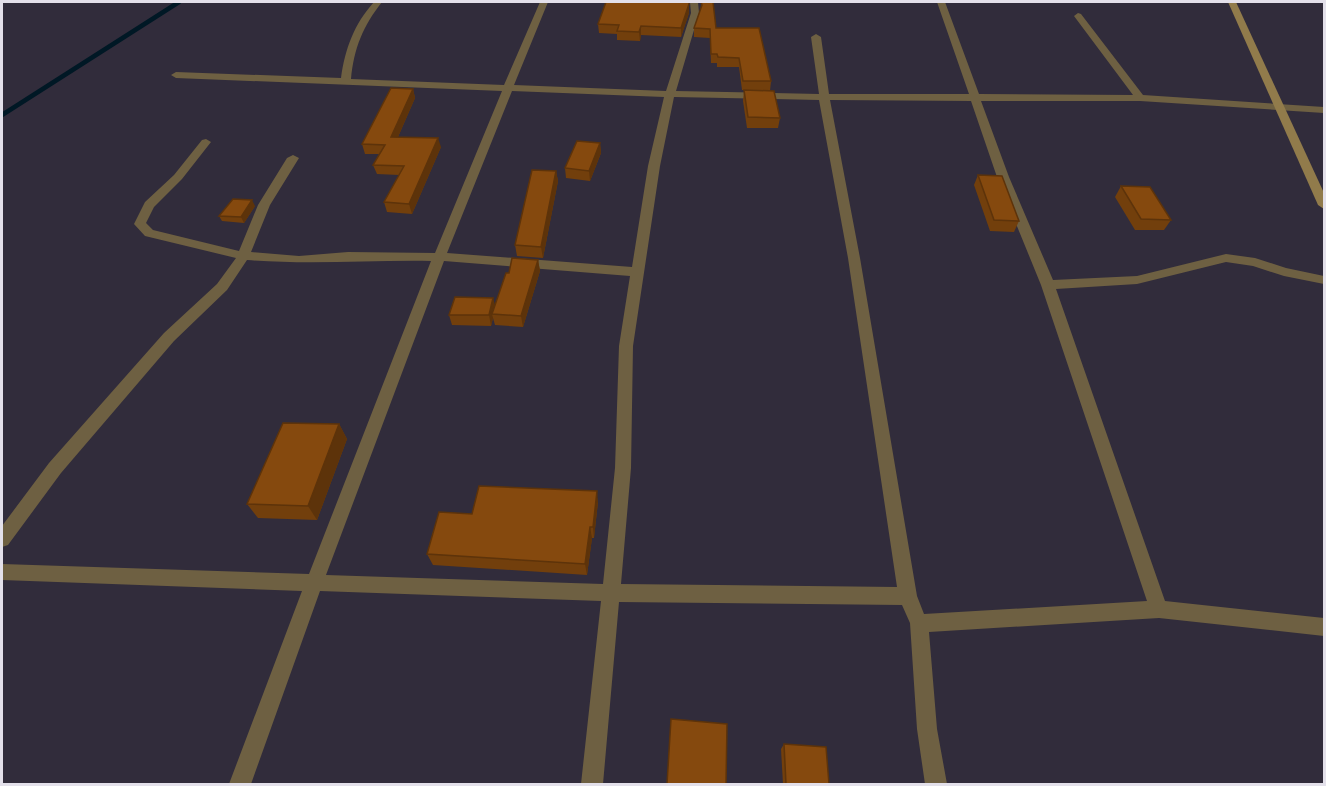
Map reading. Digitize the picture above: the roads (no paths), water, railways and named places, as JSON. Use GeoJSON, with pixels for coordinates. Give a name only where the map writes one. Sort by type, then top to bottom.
{"type":"FeatureCollection","features":[{"type":"Feature","properties":{"kind":"street"},"geometry":{"type":"LineString","coordinates":[[345,83],[349,51],[358,27],[378,2]]}},
{"type":"Feature","properties":{"kind":"street"},"geometry":{"type":"LineString","coordinates":[[240,784],[313,584],[507,88],[544,2]]}},
{"type":"Feature","properties":{"kind":"street"},"geometry":{"type":"LineString","coordinates":[[592,784],[623,468],[626,346],[654,166],[670,94],[695,14],[694,2]]}},
{"type":"Feature","properties":{"kind":"street"},"geometry":{"type":"LineString","coordinates":[[940,2],[1003,177],[1048,285],[1159,609]]}},
{"type":"Feature","properties":{"kind":"street"},"geometry":{"type":"LineString","coordinates":[[1232,2],[1324,205]]}},
{"type":"Feature","properties":{"kind":"street"},"geometry":{"type":"LineString","coordinates":[[1078,16],[1140,98]]}},
{"type":"Feature","properties":{"kind":"street"},"geometry":{"type":"LineString","coordinates":[[816,37],[824,97],[854,258],[908,596],[919,623],[927,729],[936,784]]}},
{"type":"Feature","properties":{"kind":"street"},"geometry":{"type":"LineString","coordinates":[[176,75],[670,94],[1140,98],[1324,110]]}},
{"type":"Feature","properties":{"kind":"street"},"geometry":{"type":"LineString","coordinates":[[206,142],[177,177],[149,205],[140,224],[149,233],[243,256],[300,260],[348,256],[441,256],[638,272]]}},
{"type":"Feature","properties":{"kind":"street"},"geometry":{"type":"LineString","coordinates":[[2,539],[55,468],[169,337],[222,287],[243,256],[252,228],[264,203],[293,158]]}},
{"type":"Feature","properties":{"kind":"street"},"geometry":{"type":"LineString","coordinates":[[1048,285],[1099,284],[1137,280],[1226,258],[1255,262],[1284,272],[1324,280]]}},
{"type":"Feature","properties":{"kind":"street"},"geometry":{"type":"LineString","coordinates":[[2,572],[611,593],[908,596]]}},
{"type":"Feature","properties":{"kind":"street"},"geometry":{"type":"LineString","coordinates":[[919,623],[1159,609],[1324,627]]}},
{"type":"Feature","properties":{"kind":"waterway"},"geometry":{"type":"LineString","coordinates":[[2,115],[179,2]]}}]}
